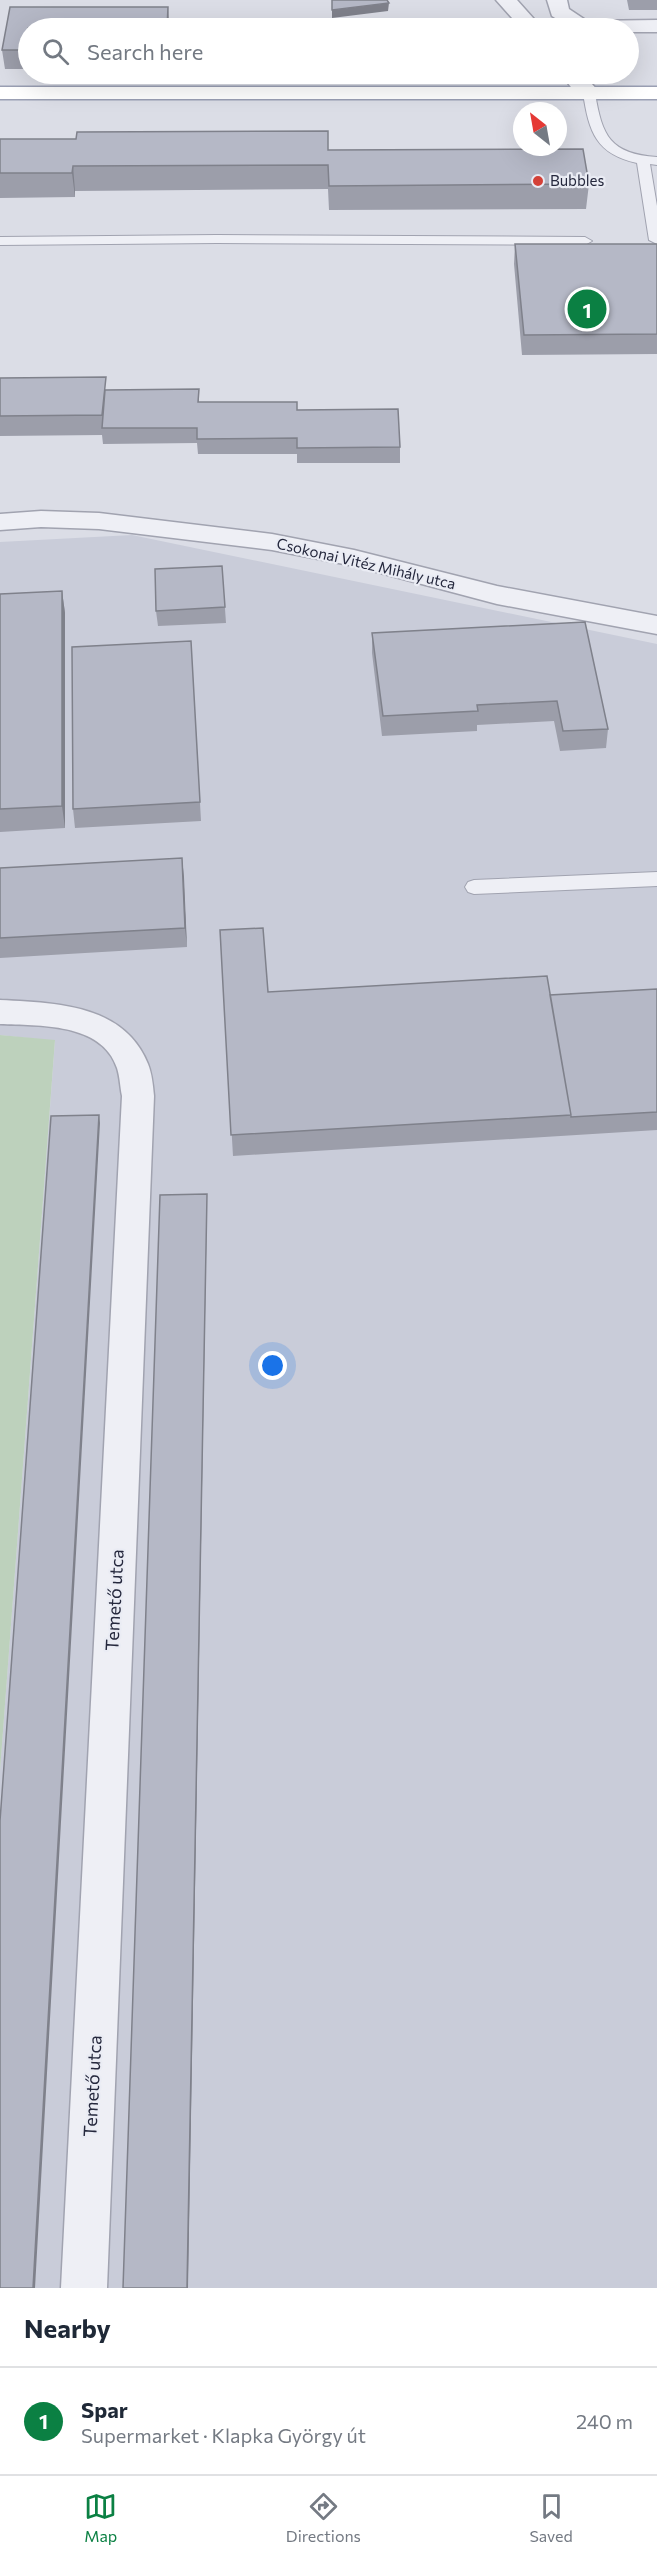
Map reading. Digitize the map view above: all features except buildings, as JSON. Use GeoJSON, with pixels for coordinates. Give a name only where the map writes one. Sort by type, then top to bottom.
{"type":"FeatureCollection","features":[{"type":"Feature","properties":{"kind":"main road"},"geometry":{"type":"LineString","coordinates":[[0,93],[657,93]]}},
{"type":"Feature","properties":{"kind":"street"},"geometry":{"type":"LineString","coordinates":[[506,0],[523,18]]}},
{"type":"Feature","properties":{"kind":"street"},"geometry":{"type":"LineString","coordinates":[[557,0],[559,12],[569,18]]}},
{"type":"Feature","properties":{"kind":"street"},"geometry":{"type":"LineString","coordinates":[[639,26],[657,26]]}},
{"type":"Feature","properties":{"kind":"street"},"geometry":{"type":"LineString","coordinates":[[581,84],[589,93]]}},
{"type":"Feature","properties":{"kind":"street","name":"Csokonai Vitéz Mihály utca"},"geometry":{"type":"LineString","coordinates":[[0,522],[41,519],[99,521],[272,542],[354,558],[497,595],[657,625]]}},
{"type":"Feature","properties":{"kind":"street","name":"Temető utca"},"geometry":{"type":"LineString","coordinates":[[0,1012],[71,1017],[98,1026],[124,1050],[133,1065],[138,1095],[84,2288]]}},
{"type":"Feature","properties":{"kind":"lane"},"geometry":{"type":"LineString","coordinates":[[589,93],[593,121],[605,143],[628,159],[657,160]]}},
{"type":"Feature","properties":{"kind":"lane"},"geometry":{"type":"LineString","coordinates":[[643,161],[656,240]]}},
{"type":"Feature","properties":{"kind":"lane"},"geometry":{"type":"LineString","coordinates":[[0,241],[217,238],[585,241]]}},
{"type":"Feature","properties":{"kind":"lane"},"geometry":{"type":"LineString","coordinates":[[474,887],[657,879]]}},
{"type":"Feature","properties":{"kind":"shaded area"},"geometry":{"type":"Polygon","coordinates":[[[132,535],[657,644],[657,2288],[0,2288],[0,1771],[55,1041],[0,1035],[0,542],[132,535]]]}},
{"type":"Feature","properties":{"kind":"green space"},"geometry":{"type":"Polygon","coordinates":[[[0,1035],[55,1040],[0,1771],[0,1035]]]}},
{"type":"Feature","properties":{"kind":"place","name":"Bubbles"},"geometry":{"type":"Point","coordinates":[538,181]}},
{"type":"Feature","properties":{"kind":"place","name":"Spar"},"geometry":{"type":"Point","coordinates":[587,309]}}]}
